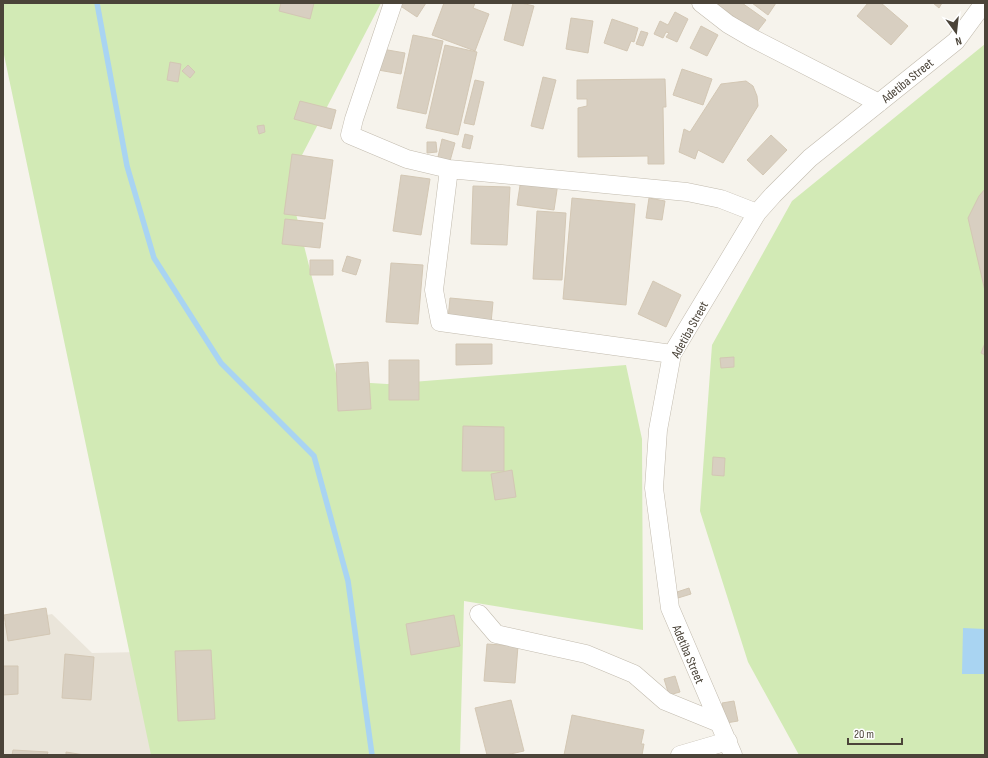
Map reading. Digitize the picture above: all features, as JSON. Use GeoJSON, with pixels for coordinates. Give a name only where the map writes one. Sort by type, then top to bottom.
{"type":"FeatureCollection","features":[{"type":"Feature","properties":{"kind":"street"},"geometry":{"type":"LineString","coordinates":[[393,3],[350,135],[407,158],[449,168],[687,192],[721,199],[757,213]]}},
{"type":"Feature","properties":{"kind":"street"},"geometry":{"type":"LineString","coordinates":[[701,3],[728,24],[752,38],[879,103]]}},
{"type":"Feature","properties":{"kind":"street","name":"Adetiba Street"},"geometry":{"type":"LineString","coordinates":[[731,748],[670,608],[654,488],[658,430],[672,354],[757,213],[773,195],[810,158],[956,41],[984,3]]}},
{"type":"Feature","properties":{"kind":"street"},"geometry":{"type":"LineString","coordinates":[[449,168],[434,290],[440,322],[672,354]]}},
{"type":"Feature","properties":{"kind":"street"},"geometry":{"type":"LineString","coordinates":[[479,614],[496,634],[586,654],[634,674],[665,701],[719,723]]}},
{"type":"Feature","properties":{"kind":"street"},"geometry":{"type":"LineString","coordinates":[[680,755],[731,748]]}},
{"type":"Feature","properties":{"kind":"shaded area"},"geometry":{"type":"Polygon","coordinates":[[[52,614],[92,653],[237,650],[260,755],[3,755],[3,623],[52,614]]]}},
{"type":"Feature","properties":{"kind":"green space"},"geometry":{"type":"Polygon","coordinates":[[[3,3],[381,3],[288,182],[338,381],[387,384],[626,365],[642,439],[643,630],[464,601],[460,755],[151,755],[3,50],[3,3]]]}},
{"type":"Feature","properties":{"kind":"green space"},"geometry":{"type":"Polygon","coordinates":[[[985,44],[985,755],[799,755],[748,662],[700,511],[712,345],[792,201],[985,44]]]}},
{"type":"Feature","properties":{"kind":"water"},"geometry":{"type":"Polygon","coordinates":[[[963,628],[985,629],[985,674],[962,674],[963,628]]]}},
{"type":"Feature","properties":{"kind":"building"},"geometry":{"type":"Polygon","coordinates":[[[281,3],[314,3],[310,19],[279,11],[281,3]]]}},
{"type":"Feature","properties":{"kind":"building"},"geometry":{"type":"Polygon","coordinates":[[[396,3],[426,3],[417,17],[396,3]]]}},
{"type":"Feature","properties":{"kind":"building"},"geometry":{"type":"Polygon","coordinates":[[[444,3],[475,3],[473,8],[489,14],[475,51],[432,35],[444,3]]]}},
{"type":"Feature","properties":{"kind":"building"},"geometry":{"type":"Polygon","coordinates":[[[513,3],[534,6],[523,46],[504,40],[513,3]]]}},
{"type":"Feature","properties":{"kind":"building"},"geometry":{"type":"Polygon","coordinates":[[[742,3],[766,20],[756,33],[717,4],[742,3]]]}},
{"type":"Feature","properties":{"kind":"building"},"geometry":{"type":"Polygon","coordinates":[[[752,3],[776,3],[768,15],[752,3]]]}},
{"type":"Feature","properties":{"kind":"building"},"geometry":{"type":"Polygon","coordinates":[[[868,3],[881,3],[908,26],[891,45],[857,16],[868,3]]]}},
{"type":"Feature","properties":{"kind":"building"},"geometry":{"type":"Polygon","coordinates":[[[933,3],[942,3],[939,8],[933,3]]]}},
{"type":"Feature","properties":{"kind":"building"},"geometry":{"type":"Polygon","coordinates":[[[675,12],[688,19],[677,42],[666,37],[669,33],[666,32],[663,38],[654,34],[660,21],[668,25],[675,12]]]}},
{"type":"Feature","properties":{"kind":"building"},"geometry":{"type":"Polygon","coordinates":[[[571,18],[593,21],[588,53],[566,49],[571,18]]]}},
{"type":"Feature","properties":{"kind":"building"},"geometry":{"type":"Polygon","coordinates":[[[612,19],[638,28],[634,42],[631,41],[627,51],[604,43],[612,19]]]}},
{"type":"Feature","properties":{"kind":"building"},"geometry":{"type":"Polygon","coordinates":[[[701,26],[718,35],[707,56],[690,48],[701,26]]]}},
{"type":"Feature","properties":{"kind":"building"},"geometry":{"type":"Polygon","coordinates":[[[641,31],[648,33],[643,46],[636,44],[641,31]]]}},
{"type":"Feature","properties":{"kind":"building"},"geometry":{"type":"Polygon","coordinates":[[[413,35],[443,41],[426,114],[397,108],[413,35]]]}},
{"type":"Feature","properties":{"kind":"building"},"geometry":{"type":"Polygon","coordinates":[[[445,45],[477,52],[458,135],[426,128],[445,45]]]}},
{"type":"Feature","properties":{"kind":"building"},"geometry":{"type":"Polygon","coordinates":[[[382,49],[405,53],[401,74],[378,70],[382,49]]]}},
{"type":"Feature","properties":{"kind":"building"},"geometry":{"type":"Polygon","coordinates":[[[170,62],[181,64],[178,82],[167,80],[170,62]]]}},
{"type":"Feature","properties":{"kind":"building"},"geometry":{"type":"Polygon","coordinates":[[[188,65],[195,72],[190,78],[182,71],[188,65]]]}},
{"type":"Feature","properties":{"kind":"building"},"geometry":{"type":"Polygon","coordinates":[[[682,69],[712,79],[703,105],[673,95],[682,69]]]}},
{"type":"Feature","properties":{"kind":"building"},"geometry":{"type":"Polygon","coordinates":[[[543,77],[556,80],[543,129],[531,126],[543,77]]]}},
{"type":"Feature","properties":{"kind":"building"},"geometry":{"type":"Polygon","coordinates":[[[665,79],[666,107],[663,107],[664,164],[648,164],[648,156],[578,157],[578,108],[587,106],[587,99],[577,99],[577,80],[665,79]]]}},
{"type":"Feature","properties":{"kind":"building"},"geometry":{"type":"Polygon","coordinates":[[[475,80],[484,82],[474,125],[464,123],[475,80]]]}},
{"type":"Feature","properties":{"kind":"building"},"geometry":{"type":"Polygon","coordinates":[[[746,81],[753,86],[757,96],[758,106],[723,163],[698,150],[695,159],[679,152],[684,129],[690,132],[721,84],[746,81]]]}},
{"type":"Feature","properties":{"kind":"building"},"geometry":{"type":"Polygon","coordinates":[[[300,101],[336,110],[331,129],[294,119],[300,101]]]}},
{"type":"Feature","properties":{"kind":"building"},"geometry":{"type":"Polygon","coordinates":[[[264,125],[265,132],[259,134],[257,126],[264,125]]]}},
{"type":"Feature","properties":{"kind":"building"},"geometry":{"type":"Polygon","coordinates":[[[465,134],[473,136],[470,149],[462,147],[465,134]]]}},
{"type":"Feature","properties":{"kind":"building"},"geometry":{"type":"Polygon","coordinates":[[[771,135],[787,150],[763,175],[747,160],[771,135]]]}},
{"type":"Feature","properties":{"kind":"building"},"geometry":{"type":"Polygon","coordinates":[[[442,139],[455,143],[450,161],[438,157],[442,139]]]}},
{"type":"Feature","properties":{"kind":"building"},"geometry":{"type":"Polygon","coordinates":[[[427,142],[436,142],[437,152],[427,153],[427,142]]]}},
{"type":"Feature","properties":{"kind":"building"},"geometry":{"type":"Polygon","coordinates":[[[292,154],[333,160],[325,219],[284,214],[292,154]]]}},
{"type":"Feature","properties":{"kind":"building"},"geometry":{"type":"Polygon","coordinates":[[[401,175],[430,179],[421,235],[393,231],[401,175]]]}},
{"type":"Feature","properties":{"kind":"building"},"geometry":{"type":"Polygon","coordinates":[[[521,179],[558,183],[554,210],[517,205],[521,179]]]}},
{"type":"Feature","properties":{"kind":"building"},"geometry":{"type":"Polygon","coordinates":[[[473,186],[510,187],[507,245],[471,244],[473,186]]]}},
{"type":"Feature","properties":{"kind":"building"},"geometry":{"type":"Polygon","coordinates":[[[985,189],[985,291],[968,218],[979,196],[985,189]]]}},
{"type":"Feature","properties":{"kind":"building"},"geometry":{"type":"Polygon","coordinates":[[[572,198],[635,204],[626,305],[563,299],[572,198]]]}},
{"type":"Feature","properties":{"kind":"building"},"geometry":{"type":"Polygon","coordinates":[[[649,198],[665,201],[662,220],[646,218],[649,198]]]}},
{"type":"Feature","properties":{"kind":"building"},"geometry":{"type":"Polygon","coordinates":[[[537,211],[566,213],[562,280],[533,279],[537,211]]]}},
{"type":"Feature","properties":{"kind":"building"},"geometry":{"type":"Polygon","coordinates":[[[285,219],[323,223],[320,248],[282,244],[285,219]]]}},
{"type":"Feature","properties":{"kind":"building"},"geometry":{"type":"Polygon","coordinates":[[[347,256],[361,260],[356,275],[342,271],[347,256]]]}},
{"type":"Feature","properties":{"kind":"building"},"geometry":{"type":"Polygon","coordinates":[[[310,260],[333,260],[333,275],[310,275],[310,260]]]}},
{"type":"Feature","properties":{"kind":"building"},"geometry":{"type":"Polygon","coordinates":[[[391,263],[423,265],[418,324],[386,322],[391,263]]]}},
{"type":"Feature","properties":{"kind":"building"},"geometry":{"type":"Polygon","coordinates":[[[653,281],[681,295],[666,327],[638,314],[653,281]]]}},
{"type":"Feature","properties":{"kind":"building"},"geometry":{"type":"Polygon","coordinates":[[[450,298],[493,302],[491,323],[448,319],[450,298]]]}},
{"type":"Feature","properties":{"kind":"building"},"geometry":{"type":"Polygon","coordinates":[[[985,343],[985,355],[981,353],[985,343]]]}},
{"type":"Feature","properties":{"kind":"building"},"geometry":{"type":"Polygon","coordinates":[[[456,344],[492,344],[492,364],[456,365],[456,344]]]}},
{"type":"Feature","properties":{"kind":"building"},"geometry":{"type":"Polygon","coordinates":[[[734,357],[734,367],[721,368],[720,358],[734,357]]]}},
{"type":"Feature","properties":{"kind":"building"},"geometry":{"type":"Polygon","coordinates":[[[389,360],[419,360],[419,400],[389,400],[389,360]]]}},
{"type":"Feature","properties":{"kind":"building"},"geometry":{"type":"Polygon","coordinates":[[[368,362],[371,409],[338,411],[336,364],[368,362]]]}},
{"type":"Feature","properties":{"kind":"building"},"geometry":{"type":"Polygon","coordinates":[[[463,426],[504,427],[504,471],[462,471],[463,426]]]}},
{"type":"Feature","properties":{"kind":"building"},"geometry":{"type":"Polygon","coordinates":[[[713,457],[725,458],[724,476],[712,475],[713,457]]]}},
{"type":"Feature","properties":{"kind":"building"},"geometry":{"type":"Polygon","coordinates":[[[512,470],[516,497],[495,500],[491,474],[512,470]]]}},
{"type":"Feature","properties":{"kind":"building"},"geometry":{"type":"Polygon","coordinates":[[[689,588],[691,594],[678,598],[677,592],[689,588]]]}},
{"type":"Feature","properties":{"kind":"building"},"geometry":{"type":"Polygon","coordinates":[[[46,608],[50,634],[8,641],[4,615],[46,608]]]}},
{"type":"Feature","properties":{"kind":"building"},"geometry":{"type":"Polygon","coordinates":[[[454,615],[460,646],[411,655],[406,624],[454,615]]]}},
{"type":"Feature","properties":{"kind":"building"},"geometry":{"type":"Polygon","coordinates":[[[487,644],[518,646],[515,683],[484,681],[487,644]]]}},
{"type":"Feature","properties":{"kind":"building"},"geometry":{"type":"Polygon","coordinates":[[[211,650],[215,719],[178,721],[175,651],[211,650]]]}},
{"type":"Feature","properties":{"kind":"building"},"geometry":{"type":"Polygon","coordinates":[[[65,654],[94,657],[91,700],[62,698],[65,654]]]}},
{"type":"Feature","properties":{"kind":"building"},"geometry":{"type":"Polygon","coordinates":[[[3,666],[18,666],[18,694],[3,695],[3,666]]]}},
{"type":"Feature","properties":{"kind":"building"},"geometry":{"type":"Polygon","coordinates":[[[675,676],[680,692],[669,695],[664,679],[675,676]]]}},
{"type":"Feature","properties":{"kind":"building"},"geometry":{"type":"Polygon","coordinates":[[[511,700],[524,751],[506,755],[487,755],[475,708],[511,700]]]}},
{"type":"Feature","properties":{"kind":"building"},"geometry":{"type":"Polygon","coordinates":[[[734,701],[738,721],[726,723],[722,703],[734,701]]]}},
{"type":"Feature","properties":{"kind":"building"},"geometry":{"type":"Polygon","coordinates":[[[572,715],[644,730],[641,744],[644,744],[642,755],[564,755],[572,715]]]}},
{"type":"Feature","properties":{"kind":"building"},"geometry":{"type":"Polygon","coordinates":[[[13,750],[48,752],[47,755],[12,755],[13,750]]]}},
{"type":"Feature","properties":{"kind":"building"},"geometry":{"type":"Polygon","coordinates":[[[66,752],[84,755],[66,755],[66,752]]]}},
{"type":"Feature","properties":{"kind":"waterway"},"geometry":{"type":"LineString","coordinates":[[97,3],[127,166],[154,258],[221,363],[314,456],[348,581],[372,755]]}}]}
